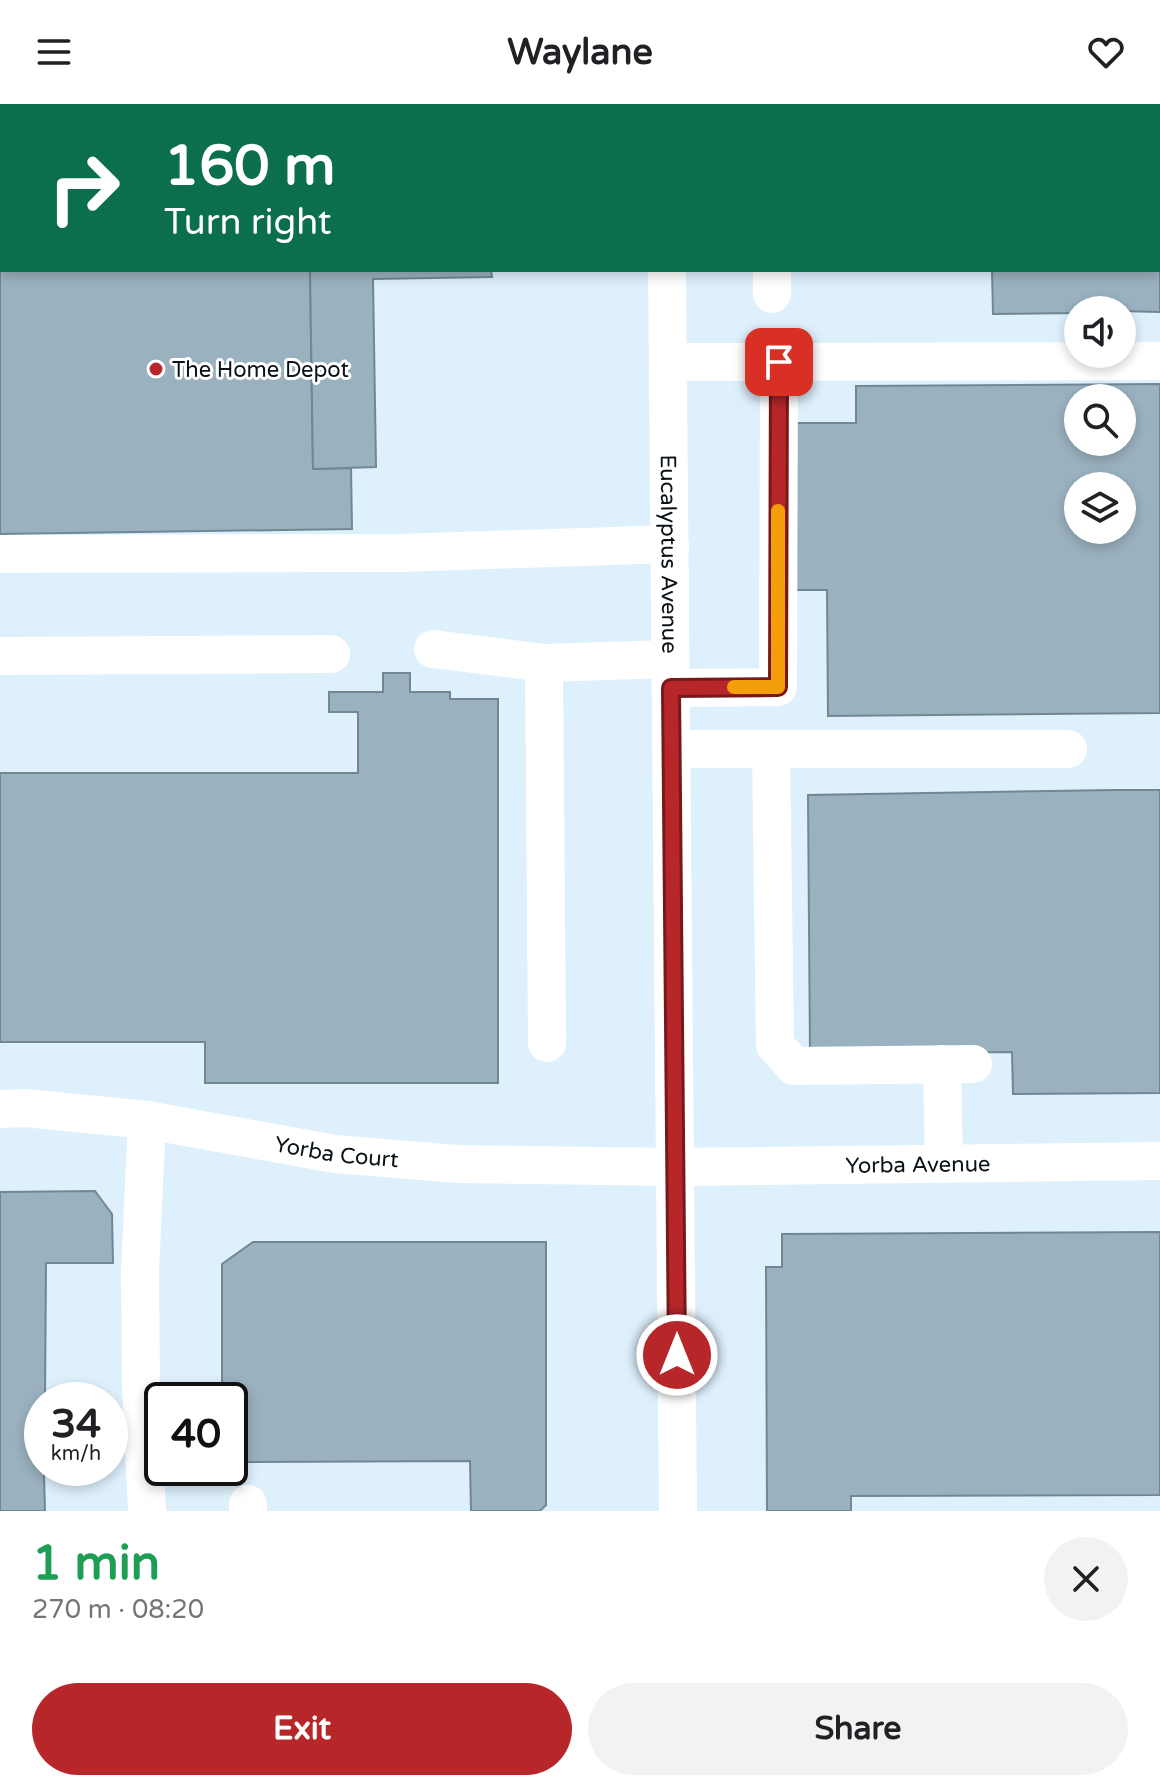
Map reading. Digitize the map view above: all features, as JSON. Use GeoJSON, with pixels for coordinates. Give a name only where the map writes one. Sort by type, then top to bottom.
{"type":"FeatureCollection","features":[{"type":"Feature","properties":{"kind":"street","name":"Eucalyptus Avenue"},"geometry":{"type":"LineString","coordinates":[[667,272],[678,1511]]}},
{"type":"Feature","properties":{"kind":"street"},"geometry":{"type":"LineString","coordinates":[[668,362],[1160,361]]}},
{"type":"Feature","properties":{"kind":"street"},"geometry":{"type":"LineString","coordinates":[[433,649],[778,687],[779,362]]}},
{"type":"Feature","properties":{"kind":"street"},"geometry":{"type":"LineString","coordinates":[[0,554],[400,553],[670,544]]}},
{"type":"Feature","properties":{"kind":"street"},"geometry":{"type":"LineString","coordinates":[[0,656],[331,654]]}},
{"type":"Feature","properties":{"kind":"street"},"geometry":{"type":"LineString","coordinates":[[544,663],[547,1043]]}},
{"type":"Feature","properties":{"kind":"street"},"geometry":{"type":"LineString","coordinates":[[671,749],[1068,749]]}},
{"type":"Feature","properties":{"kind":"street"},"geometry":{"type":"LineString","coordinates":[[771,749],[775,1045],[794,1066],[957,1064],[944,1164]]}},
{"type":"Feature","properties":{"kind":"street","name":"Yorba Court"},"geometry":{"type":"LineString","coordinates":[[0,1109],[25,1108],[147,1120],[335,1154],[458,1164],[676,1167]]}},
{"type":"Feature","properties":{"kind":"street"},"geometry":{"type":"LineString","coordinates":[[147,1120],[140,1272],[147,1511]]}},
{"type":"Feature","properties":{"kind":"street","name":"Yorba Avenue"},"geometry":{"type":"LineString","coordinates":[[676,1167],[1160,1161]]}},
{"type":"Feature","properties":{"kind":"building","name":"The Home Depot"},"geometry":{"type":"Polygon","coordinates":[[[0,272],[310,272],[313,469],[351,468],[352,529],[0,534],[0,272]]]}},
{"type":"Feature","properties":{"kind":"building"},"geometry":{"type":"Polygon","coordinates":[[[310,272],[491,272],[492,277],[373,279],[376,467],[313,469],[310,272]]]}},
{"type":"Feature","properties":{"kind":"building"},"geometry":{"type":"Polygon","coordinates":[[[992,272],[1160,272],[1160,312],[1136,311],[1136,296],[1064,296],[1064,313],[993,314],[992,272]]]}},
{"type":"Feature","properties":{"kind":"building"},"geometry":{"type":"Polygon","coordinates":[[[1136,384],[1160,384],[1160,713],[828,716],[827,590],[796,590],[795,423],[856,423],[856,386],[1064,385],[1064,456],[1136,456],[1136,384]]]}},
{"type":"Feature","properties":{"kind":"building"},"geometry":{"type":"Polygon","coordinates":[[[383,673],[410,673],[410,692],[450,692],[450,699],[498,699],[498,1083],[205,1083],[205,1042],[0,1042],[0,773],[358,773],[358,712],[329,712],[329,692],[383,692],[383,673]]]}},
{"type":"Feature","properties":{"kind":"building"},"geometry":{"type":"Polygon","coordinates":[[[1160,790],[1160,1093],[1013,1094],[1012,1052],[810,1054],[808,795],[1160,790]]]}},
{"type":"Feature","properties":{"kind":"building"},"geometry":{"type":"Polygon","coordinates":[[[95,1191],[112,1214],[113,1263],[46,1263],[45,1382],[24,1382],[24,1486],[44,1486],[45,1511],[0,1511],[0,1192],[95,1191]]]}},
{"type":"Feature","properties":{"kind":"building"},"geometry":{"type":"Polygon","coordinates":[[[1160,1232],[1160,1495],[851,1496],[851,1511],[767,1511],[766,1267],[782,1267],[782,1234],[1160,1232]]]}},
{"type":"Feature","properties":{"kind":"building"},"geometry":{"type":"Polygon","coordinates":[[[253,1242],[546,1242],[546,1505],[540,1511],[471,1511],[470,1461],[248,1462],[248,1382],[222,1382],[222,1264],[253,1242]]]}},
{"type":"Feature","properties":{"kind":"slow traffic"},"geometry":{"type":"LineString","coordinates":[[734,687],[778,687],[778,511]]}},
{"type":"Feature","properties":{"kind":"place","name":"The Home Depot"},"geometry":{"type":"Point","coordinates":[156,369]}},
{"type":"Feature","properties":{"kind":"route"},"geometry":{"type":"LineString","coordinates":[[677,1355],[671,688],[778,687],[779,362]]}}]}
